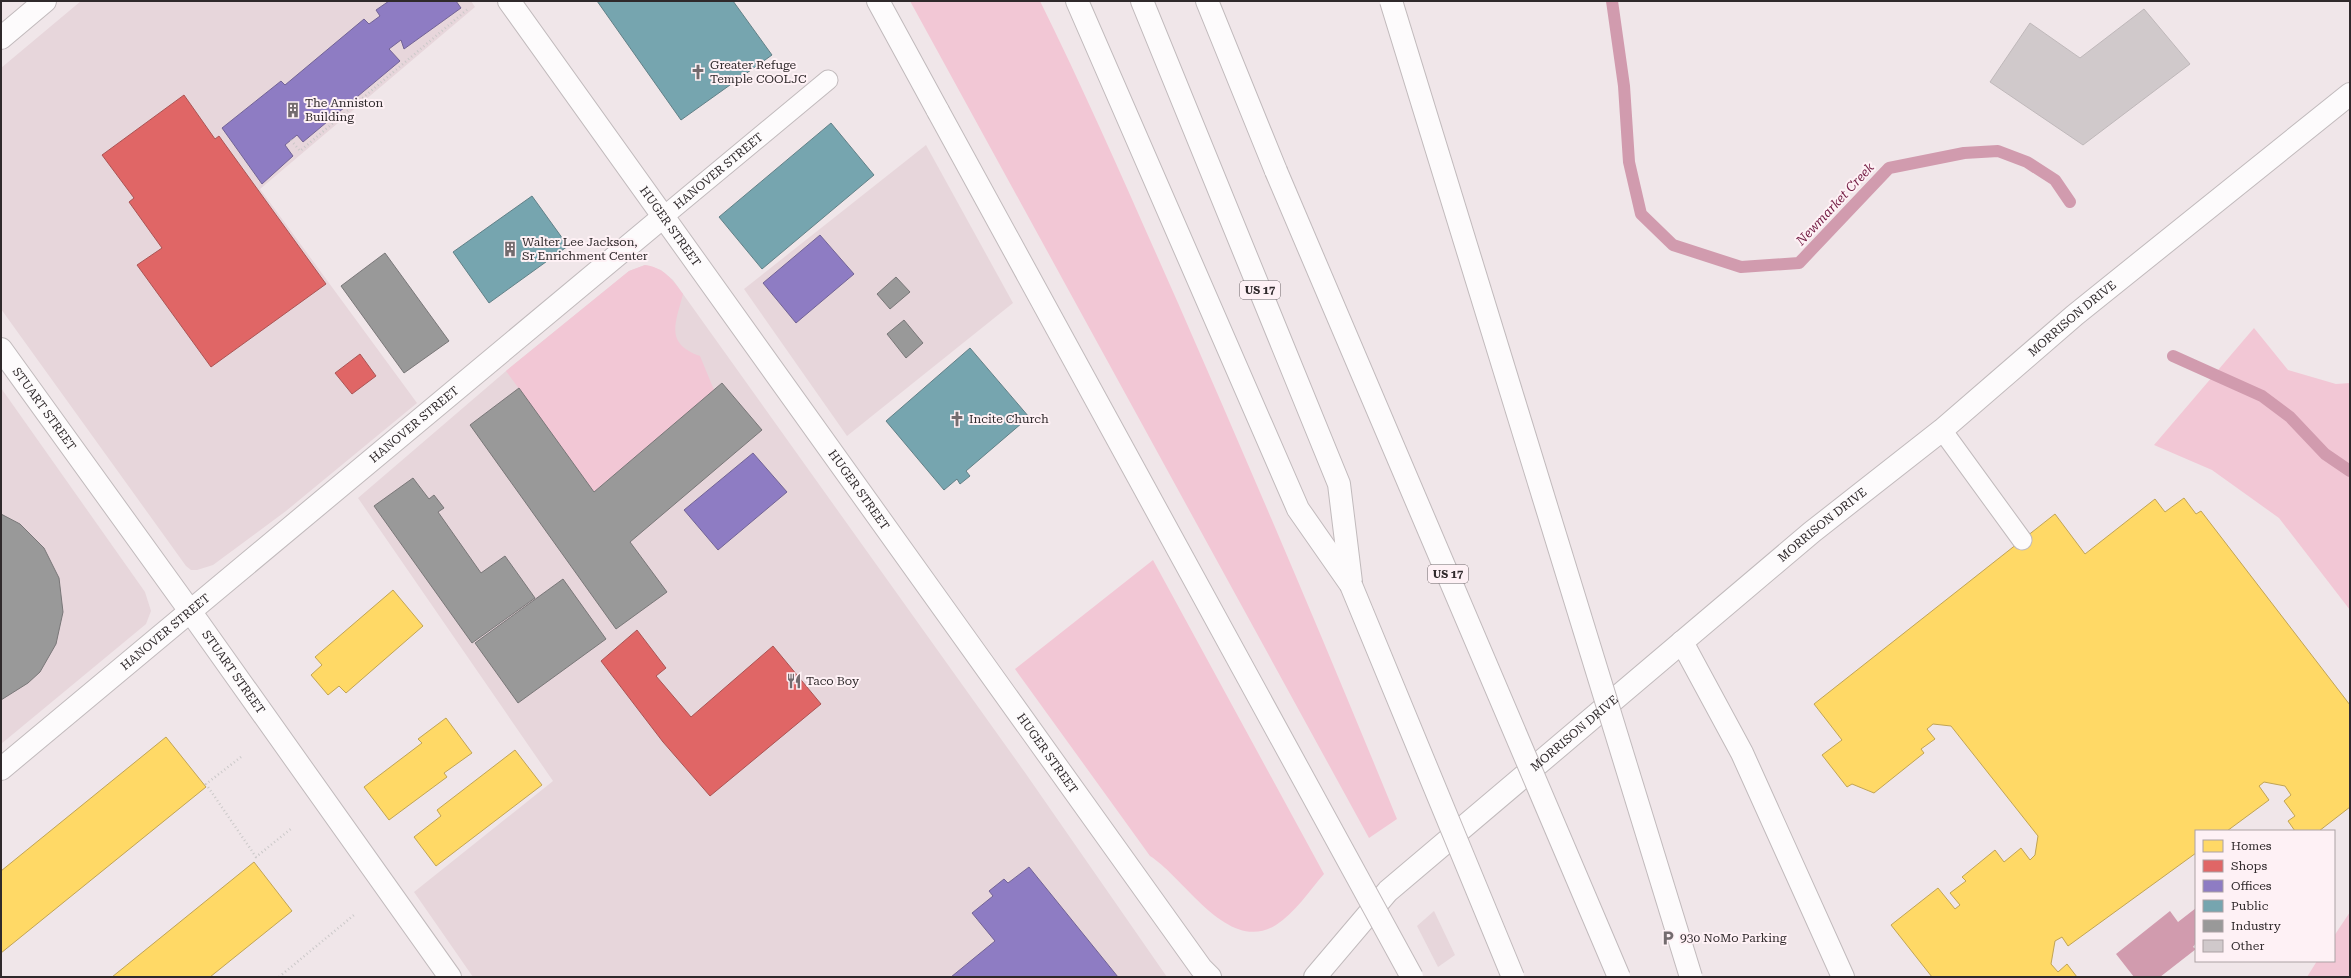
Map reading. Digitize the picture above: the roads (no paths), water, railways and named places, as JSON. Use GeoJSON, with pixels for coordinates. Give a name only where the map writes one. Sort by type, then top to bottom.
{"type":"FeatureCollection","features":[{"type":"Feature","properties":{"kind":"main road"},"geometry":{"type":"LineString","coordinates":[[1,38],[45,1]]}},
{"type":"Feature","properties":{"kind":"main road","name":"HUGER STREET"},"geometry":{"type":"LineString","coordinates":[[509,1],[1196,961],[1210,977]]}},
{"type":"Feature","properties":{"kind":"main road"},"geometry":{"type":"LineString","coordinates":[[878,1],[1412,977]]}},
{"type":"Feature","properties":{"kind":"main road"},"geometry":{"type":"LineString","coordinates":[[1077,1],[1298,509],[1351,586]]}},
{"type":"Feature","properties":{"kind":"main road","name":"US 17"},"geometry":{"type":"LineString","coordinates":[[1142,1],[1339,484],[1351,586],[1513,977]]}},
{"type":"Feature","properties":{"kind":"main road","name":"US 17"},"geometry":{"type":"LineString","coordinates":[[1207,1],[1276,171],[1619,977]]}},
{"type":"Feature","properties":{"kind":"main road"},"geometry":{"type":"LineString","coordinates":[[1220,1],[1276,171]]}},
{"type":"Feature","properties":{"kind":"main road"},"geometry":{"type":"LineString","coordinates":[[1391,1],[1691,977]]}},
{"type":"Feature","properties":{"kind":"main road","name":"MORRISON DRIVE"},"geometry":{"type":"LineString","coordinates":[[1315,977],[1388,891],[1812,532],[1942,430],[2075,315],[2350,94]]}},
{"type":"Feature","properties":{"kind":"main road","name":"HANOVER STREET"},"geometry":{"type":"LineString","coordinates":[[1,769],[663,217]]}},
{"type":"Feature","properties":{"kind":"main road","name":"STUART STREET"},"geometry":{"type":"LineString","coordinates":[[1,350],[190,611],[450,977]]}},
{"type":"Feature","properties":{"kind":"main road"},"geometry":{"type":"LineString","coordinates":[[1682,642],[1742,754],[1843,977]]}},
{"type":"Feature","properties":{"kind":"lane","name":"HANOVER STREET"},"geometry":{"type":"LineString","coordinates":[[663,217],[828,80]]}},
{"type":"Feature","properties":{"kind":"lane"},"geometry":{"type":"LineString","coordinates":[[1942,430],[2022,540]]}},
{"type":"Feature","properties":{"kind":"waterway","name":"Newmarket Creek"},"geometry":{"type":"LineString","coordinates":[[1612,1],[1624,86],[1629,162],[1641,214],[1673,245],[1741,267],[1799,263],[1889,168],[1964,153],[1998,151],[2027,162],[2055,180],[2070,202]]}},
{"type":"Feature","properties":{"kind":"waterway","name":"Newmarket Creek"},"geometry":{"type":"LineString","coordinates":[[2173,356],[2262,396],[2290,417],[2325,454],[2350,471]]}},
{"type":"Feature","properties":{"kind":"place","name":"Greater Refuge Temple COOLJC"},"geometry":{"type":"Point","coordinates":[698,72]}},
{"type":"Feature","properties":{"kind":"place","name":"The Anniston Building"},"geometry":{"type":"Point","coordinates":[293,110]}},
{"type":"Feature","properties":{"kind":"place","name":"Walter Lee Jackson, Sr Enrichment Center"},"geometry":{"type":"Point","coordinates":[510,249]}},
{"type":"Feature","properties":{"kind":"place","name":"Incite Church"},"geometry":{"type":"Point","coordinates":[957,419]}},
{"type":"Feature","properties":{"kind":"place","name":"Taco Boy"},"geometry":{"type":"Point","coordinates":[794,681]}},
{"type":"Feature","properties":{"kind":"place","name":"930 NoMo Parking"},"geometry":{"type":"Point","coordinates":[1668,938]}}]}
